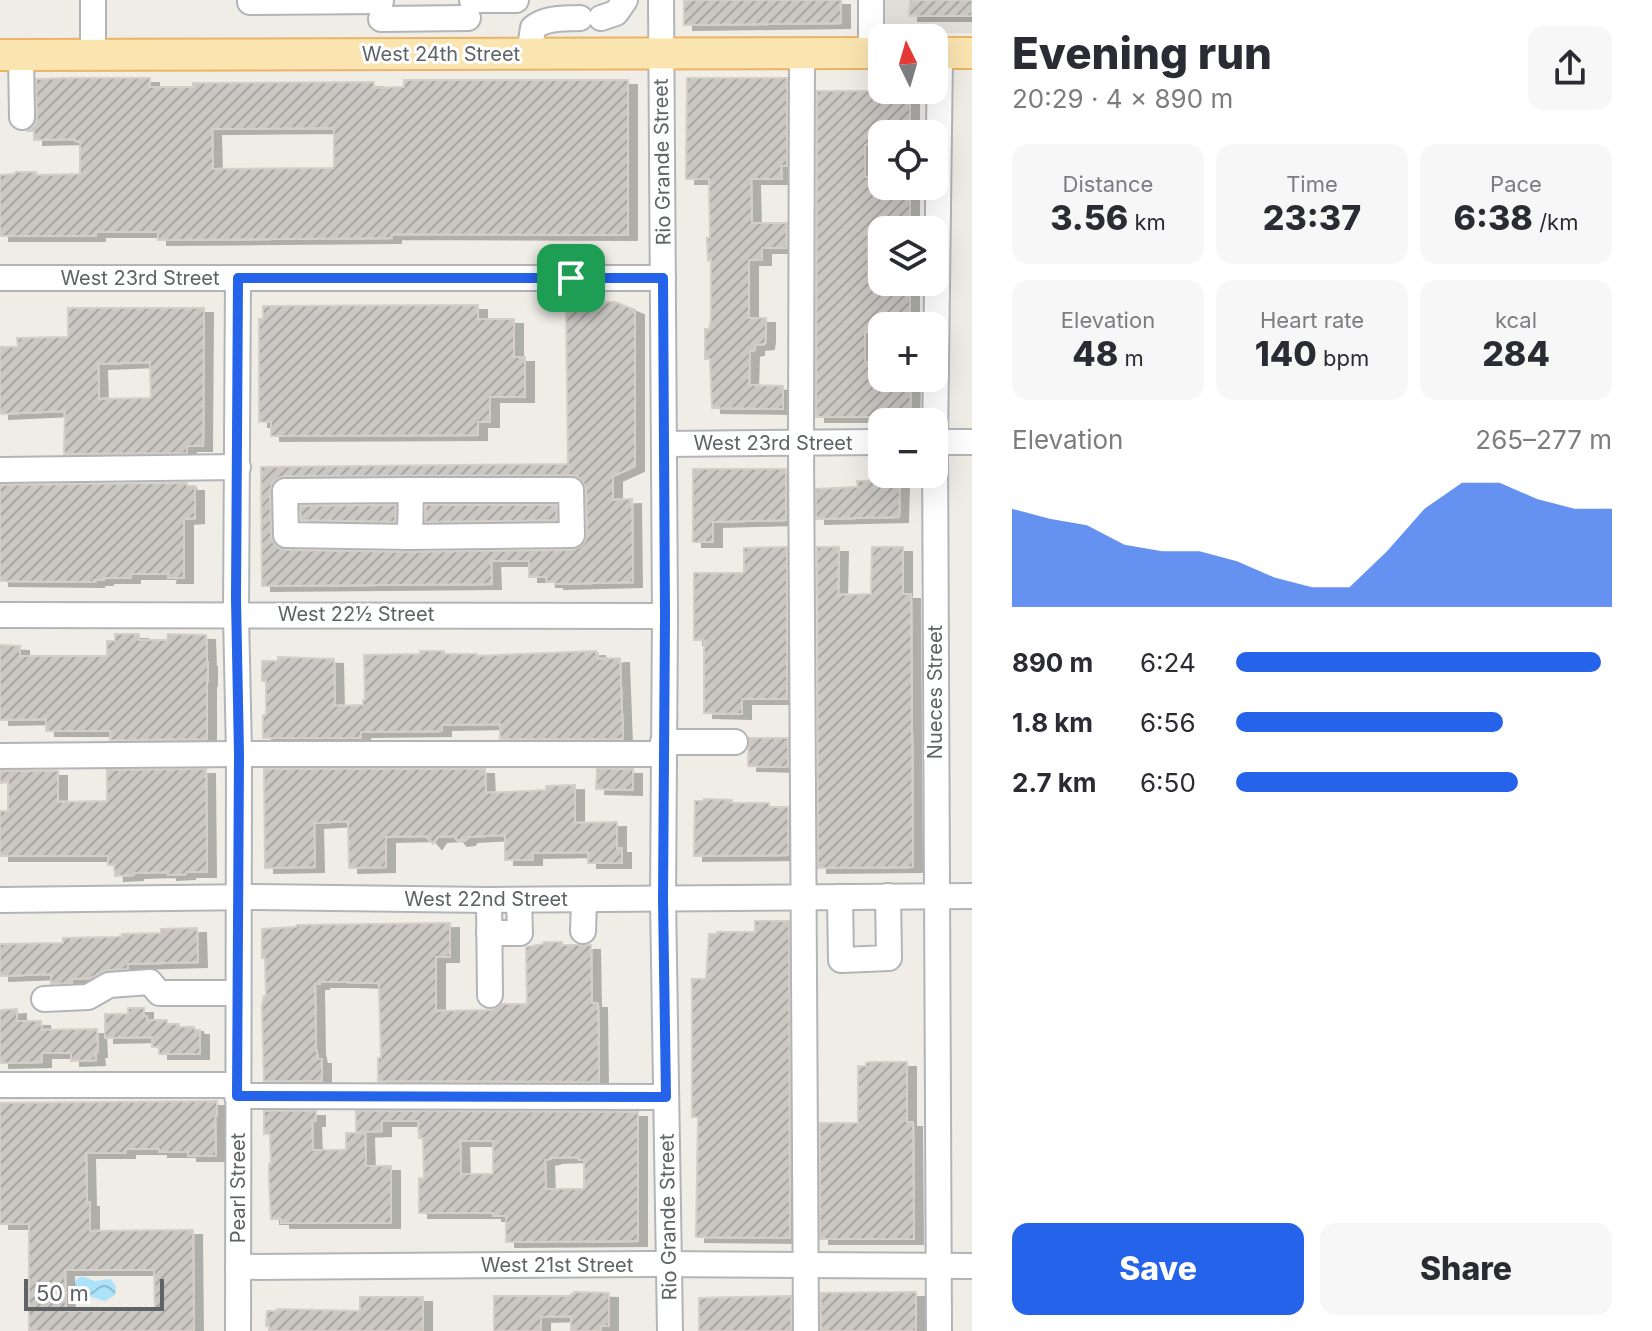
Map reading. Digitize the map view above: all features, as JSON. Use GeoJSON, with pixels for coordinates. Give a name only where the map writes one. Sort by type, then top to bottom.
{"type":"FeatureCollection","features":[{"type":"Feature","properties":{"kind":"main road","name":"West 24th Street"},"geometry":{"type":"LineString","coordinates":[[11,55],[868,53]]}},
{"type":"Feature","properties":{"kind":"main road"},"geometry":{"type":"LineString","coordinates":[[948,53],[972,53]]}},
{"type":"Feature","properties":{"kind":"street"},"geometry":{"type":"LineString","coordinates":[[93,0],[93,54]]}},
{"type":"Feature","properties":{"kind":"street"},"geometry":{"type":"LineString","coordinates":[[250,0],[381,7],[469,6],[516,0]]}},
{"type":"Feature","properties":{"kind":"street"},"geometry":{"type":"LineString","coordinates":[[529,54],[533,28],[540,22],[616,13],[625,0]]}},
{"type":"Feature","properties":{"kind":"street","name":"Rio Grande Street"},"geometry":{"type":"LineString","coordinates":[[661,0],[665,616],[663,899],[670,1331]]}},
{"type":"Feature","properties":{"kind":"street"},"geometry":{"type":"LineString","coordinates":[[871,0],[873,24]]}},
{"type":"Feature","properties":{"kind":"street"},"geometry":{"type":"LineString","coordinates":[[468,54],[469,6]]}},
{"type":"Feature","properties":{"kind":"street"},"geometry":{"type":"LineString","coordinates":[[381,7],[381,54]]}},
{"type":"Feature","properties":{"kind":"street"},"geometry":{"type":"LineString","coordinates":[[802,54],[806,1331]]}},
{"type":"Feature","properties":{"kind":"street"},"geometry":{"type":"LineString","coordinates":[[11,55],[22,117]]}},
{"type":"Feature","properties":{"kind":"street","name":"Nueces Street"},"geometry":{"type":"LineString","coordinates":[[934,408],[937,104]]}},
{"type":"Feature","properties":{"kind":"street","name":"West 23rd Street"},"geometry":{"type":"LineString","coordinates":[[0,278],[663,278]]}},
{"type":"Feature","properties":{"kind":"street","name":"Pearl Street"},"geometry":{"type":"LineString","coordinates":[[238,278],[238,1331]]}},
{"type":"Feature","properties":{"kind":"street","name":"West 23rd Street"},"geometry":{"type":"LineString","coordinates":[[664,444],[868,442]]}},
{"type":"Feature","properties":{"kind":"street"},"geometry":{"type":"LineString","coordinates":[[948,442],[972,442]]}},
{"type":"Feature","properties":{"kind":"street"},"geometry":{"type":"LineString","coordinates":[[0,470],[238,467]]}},
{"type":"Feature","properties":{"kind":"street","name":"Nueces Street"},"geometry":{"type":"LineString","coordinates":[[934,488],[939,1331]]}},
{"type":"Feature","properties":{"kind":"street"},"geometry":{"type":"LineString","coordinates":[[410,537],[411,490]]}},
{"type":"Feature","properties":{"kind":"street"},"geometry":{"type":"LineString","coordinates":[[411,490],[571,490],[572,535],[286,535],[285,491],[411,490]]}},
{"type":"Feature","properties":{"kind":"street","name":"West 22½ Street"},"geometry":{"type":"LineString","coordinates":[[0,615],[665,616]]}},
{"type":"Feature","properties":{"kind":"street"},"geometry":{"type":"LineString","coordinates":[[0,756],[663,748],[735,742]]}},
{"type":"Feature","properties":{"kind":"street"},"geometry":{"type":"LineString","coordinates":[[840,897],[841,960],[889,958],[888,896]]}},
{"type":"Feature","properties":{"kind":"street","name":"West 22nd Street"},"geometry":{"type":"LineString","coordinates":[[0,900],[237,897],[584,900],[972,896]]}},
{"type":"Feature","properties":{"kind":"street"},"geometry":{"type":"LineString","coordinates":[[489,900],[490,995]]}},
{"type":"Feature","properties":{"kind":"street"},"geometry":{"type":"LineString","coordinates":[[489,933],[520,933],[519,900]]}},
{"type":"Feature","properties":{"kind":"street"},"geometry":{"type":"LineString","coordinates":[[583,931],[584,900]]}},
{"type":"Feature","properties":{"kind":"street"},"geometry":{"type":"LineString","coordinates":[[44,999],[88,997],[109,985],[150,982],[159,993],[237,993]]}},
{"type":"Feature","properties":{"kind":"street"},"geometry":{"type":"LineString","coordinates":[[0,1085],[666,1097]]}},
{"type":"Feature","properties":{"kind":"street","name":"West 21st Street"},"geometry":{"type":"LineString","coordinates":[[238,1267],[670,1264],[972,1266]]}},
{"type":"Feature","properties":{"kind":"shaded area"},"geometry":{"type":"Polygon","coordinates":[[[876,0],[972,0],[972,33],[948,33],[948,24],[876,24],[876,0]]]}},
{"type":"Feature","properties":{"kind":"water"},"geometry":{"type":"Polygon","coordinates":[[[80,1277],[94,1281],[111,1279],[116,1287],[115,1295],[105,1301],[78,1293],[74,1285],[80,1277]]]}},
{"type":"Feature","properties":{"kind":"building"},"geometry":{"type":"Polygon","coordinates":[[[684,0],[841,0],[841,23],[684,25],[684,0]]]}},
{"type":"Feature","properties":{"kind":"building"},"geometry":{"type":"Polygon","coordinates":[[[910,0],[972,0],[972,16],[909,16],[910,0]]]}},
{"type":"Feature","properties":{"kind":"building"},"geometry":{"type":"Polygon","coordinates":[[[150,78],[150,87],[193,87],[193,83],[374,82],[374,88],[404,87],[404,80],[628,80],[628,235],[392,234],[392,238],[158,240],[158,232],[96,232],[96,236],[0,236],[0,175],[16,172],[80,174],[80,142],[75,139],[34,140],[34,131],[28,131],[37,118],[36,79],[150,78]],[[334,128],[212,129],[213,169],[334,168],[334,128]]]}},
{"type":"Feature","properties":{"kind":"building"},"geometry":{"type":"Polygon","coordinates":[[[687,78],[787,78],[787,166],[781,166],[782,179],[751,179],[752,223],[787,223],[786,248],[762,248],[762,260],[749,260],[749,318],[766,318],[766,337],[765,344],[755,345],[755,350],[750,351],[749,385],[783,386],[783,409],[712,408],[710,359],[705,359],[705,329],[709,329],[711,319],[711,260],[708,261],[707,238],[710,238],[709,179],[686,179],[687,78]]]}},
{"type":"Feature","properties":{"kind":"building"},"geometry":{"type":"Polygon","coordinates":[[[817,91],[868,91],[868,104],[910,104],[910,120],[868,120],[865,177],[868,177],[868,200],[910,200],[910,216],[868,216],[868,296],[910,296],[910,312],[868,312],[865,362],[868,362],[868,392],[911,392],[910,408],[868,408],[868,417],[816,417],[817,91]]]}},
{"type":"Feature","properties":{"kind":"building"},"geometry":{"type":"Polygon","coordinates":[[[615,302],[635,310],[635,466],[613,476],[613,500],[632,499],[633,582],[555,584],[547,582],[546,577],[529,577],[529,561],[491,561],[492,584],[262,586],[261,467],[568,464],[566,303],[615,302]],[[284,476],[272,483],[270,491],[271,536],[278,548],[286,550],[573,550],[585,542],[587,535],[586,490],[578,477],[284,476]]]}},
{"type":"Feature","properties":{"kind":"building"},"geometry":{"type":"Polygon","coordinates":[[[478,305],[478,319],[514,319],[514,357],[525,357],[525,397],[490,397],[490,422],[478,422],[478,435],[271,436],[271,422],[259,422],[259,319],[263,319],[263,306],[478,305]]]}},
{"type":"Feature","properties":{"kind":"building"},"geometry":{"type":"Polygon","coordinates":[[[68,308],[204,308],[203,446],[187,446],[187,453],[64,454],[65,411],[0,414],[0,347],[18,347],[17,338],[68,337],[68,308]],[[150,362],[98,364],[99,399],[151,398],[150,362]]]}},
{"type":"Feature","properties":{"kind":"building"},"geometry":{"type":"Polygon","coordinates":[[[693,469],[786,469],[786,520],[713,522],[713,542],[693,542],[693,469]]]}},
{"type":"Feature","properties":{"kind":"building"},"geometry":{"type":"Polygon","coordinates":[[[857,481],[868,481],[868,488],[900,488],[899,517],[816,519],[816,489],[858,487],[857,481]]]}},
{"type":"Feature","properties":{"kind":"building"},"geometry":{"type":"Polygon","coordinates":[[[187,483],[187,486],[195,486],[195,518],[184,519],[184,578],[168,578],[169,574],[131,574],[131,578],[104,578],[95,582],[0,581],[0,485],[187,483]]]}},
{"type":"Feature","properties":{"kind":"building"},"geometry":{"type":"Polygon","coordinates":[[[396,505],[395,522],[301,520],[300,506],[396,505]]]}},
{"type":"Feature","properties":{"kind":"building"},"geometry":{"type":"Polygon","coordinates":[[[426,505],[556,505],[557,520],[425,522],[426,505]]]}},
{"type":"Feature","properties":{"kind":"building"},"geometry":{"type":"Polygon","coordinates":[[[787,547],[787,699],[742,699],[742,714],[704,713],[704,640],[694,640],[694,573],[744,573],[744,548],[787,547]]]}},
{"type":"Feature","properties":{"kind":"building"},"geometry":{"type":"Polygon","coordinates":[[[817,547],[839,547],[838,595],[871,594],[872,547],[903,547],[903,594],[911,594],[913,867],[818,868],[817,547]]]}},
{"type":"Feature","properties":{"kind":"building"},"geometry":{"type":"Polygon","coordinates":[[[115,634],[139,634],[139,640],[167,640],[168,634],[206,635],[207,739],[110,740],[110,731],[46,731],[46,719],[0,720],[0,645],[20,646],[20,656],[107,656],[107,641],[115,641],[115,634]]]}},
{"type":"Feature","properties":{"kind":"building"},"geometry":{"type":"Polygon","coordinates":[[[420,651],[477,656],[596,651],[598,659],[620,658],[623,739],[500,739],[500,724],[442,725],[442,731],[361,732],[361,738],[263,738],[266,681],[262,681],[262,661],[278,661],[278,657],[334,659],[335,706],[363,705],[364,655],[421,654],[420,651]]]}},
{"type":"Feature","properties":{"kind":"building"},"geometry":{"type":"Polygon","coordinates":[[[749,738],[788,738],[788,767],[748,766],[749,738]]]}},
{"type":"Feature","properties":{"kind":"building"},"geometry":{"type":"Polygon","coordinates":[[[206,769],[207,872],[115,876],[114,865],[108,865],[108,856],[0,856],[0,811],[8,811],[8,782],[0,783],[0,771],[58,771],[58,802],[107,801],[107,770],[206,769]]]}},
{"type":"Feature","properties":{"kind":"building"},"geometry":{"type":"Polygon","coordinates":[[[264,769],[485,769],[486,793],[575,785],[575,823],[617,822],[617,848],[622,848],[622,863],[588,863],[588,852],[533,853],[533,860],[505,860],[505,835],[468,837],[458,841],[454,836],[438,837],[433,844],[426,836],[386,837],[386,867],[349,868],[348,821],[314,823],[315,867],[265,868],[264,769]]]}},
{"type":"Feature","properties":{"kind":"building"},"geometry":{"type":"Polygon","coordinates":[[[597,769],[633,769],[633,790],[596,789],[597,769]]]}},
{"type":"Feature","properties":{"kind":"building"},"geometry":{"type":"Polygon","coordinates":[[[704,799],[788,807],[788,855],[694,856],[695,801],[704,799]]]}},
{"type":"Feature","properties":{"kind":"building"},"geometry":{"type":"Polygon","coordinates":[[[755,921],[789,921],[790,1238],[696,1237],[698,1117],[692,1117],[692,979],[706,979],[709,934],[755,932],[755,921]]]}},
{"type":"Feature","properties":{"kind":"building"},"geometry":{"type":"Polygon","coordinates":[[[450,923],[450,957],[436,957],[436,1011],[491,1010],[501,1004],[527,1004],[526,947],[544,942],[591,945],[592,1003],[598,1003],[599,1082],[378,1081],[378,1058],[381,1058],[379,985],[346,982],[315,984],[316,1049],[318,1059],[322,1059],[322,1081],[264,1081],[262,1006],[266,996],[262,929],[297,925],[450,923]]]}},
{"type":"Feature","properties":{"kind":"building"},"geometry":{"type":"Polygon","coordinates":[[[197,928],[198,962],[128,964],[128,969],[107,970],[90,978],[72,979],[72,983],[51,984],[51,974],[0,976],[0,944],[63,943],[63,938],[116,937],[122,934],[161,933],[161,929],[197,928]]]}},
{"type":"Feature","properties":{"kind":"building"},"geometry":{"type":"Polygon","coordinates":[[[128,1008],[144,1008],[147,1020],[167,1020],[167,1024],[200,1030],[200,1054],[159,1054],[159,1047],[152,1047],[152,1037],[105,1038],[105,1014],[128,1014],[128,1008]]]}},
{"type":"Feature","properties":{"kind":"building"},"geometry":{"type":"Polygon","coordinates":[[[17,1009],[17,1021],[41,1021],[42,1030],[97,1029],[96,1060],[71,1061],[71,1053],[42,1053],[42,1062],[0,1063],[0,1010],[17,1009]]]}},
{"type":"Feature","properties":{"kind":"building"},"geometry":{"type":"Polygon","coordinates":[[[871,1062],[907,1062],[907,1122],[913,1122],[914,1239],[820,1239],[820,1123],[858,1123],[858,1066],[871,1062]]]}},
{"type":"Feature","properties":{"kind":"building"},"geometry":{"type":"Polygon","coordinates":[[[217,1101],[216,1156],[188,1156],[188,1152],[159,1152],[159,1149],[86,1153],[90,1231],[193,1230],[194,1331],[29,1331],[29,1224],[0,1224],[0,1103],[217,1101]],[[65,1270],[66,1311],[155,1310],[154,1270],[65,1270]]]}},
{"type":"Feature","properties":{"kind":"building"},"geometry":{"type":"Polygon","coordinates":[[[264,1111],[316,1111],[316,1121],[312,1121],[313,1150],[346,1150],[346,1133],[365,1133],[366,1166],[391,1166],[391,1223],[281,1223],[281,1219],[271,1219],[270,1134],[264,1134],[264,1111]]]}},
{"type":"Feature","properties":{"kind":"building"},"geometry":{"type":"Polygon","coordinates":[[[356,1111],[638,1112],[638,1241],[506,1242],[506,1216],[493,1216],[493,1213],[419,1213],[419,1178],[424,1179],[423,1138],[419,1138],[418,1121],[382,1121],[382,1131],[356,1132],[356,1111]],[[460,1141],[461,1174],[493,1174],[493,1141],[460,1141]],[[578,1157],[545,1160],[546,1189],[584,1189],[584,1160],[578,1157]]]}},
{"type":"Feature","properties":{"kind":"building"},"geometry":{"type":"Polygon","coordinates":[[[574,1292],[609,1293],[609,1326],[600,1326],[601,1331],[576,1331],[571,1330],[571,1316],[541,1317],[541,1331],[494,1331],[494,1296],[571,1296],[574,1292]]]}},
{"type":"Feature","properties":{"kind":"building"},"geometry":{"type":"Polygon","coordinates":[[[916,1292],[916,1331],[821,1331],[821,1293],[916,1292]]]}},
{"type":"Feature","properties":{"kind":"building"},"geometry":{"type":"Polygon","coordinates":[[[791,1296],[791,1331],[699,1331],[699,1298],[791,1296]]]}},
{"type":"Feature","properties":{"kind":"building"},"geometry":{"type":"Polygon","coordinates":[[[360,1297],[423,1297],[423,1331],[269,1331],[269,1326],[266,1326],[267,1311],[360,1311],[360,1297]]]}},
{"type":"Feature","properties":{"kind":"route"},"geometry":{"type":"LineString","coordinates":[[238,278],[571,278],[663,278],[666,1097],[237,1096],[238,278]]}}]}
